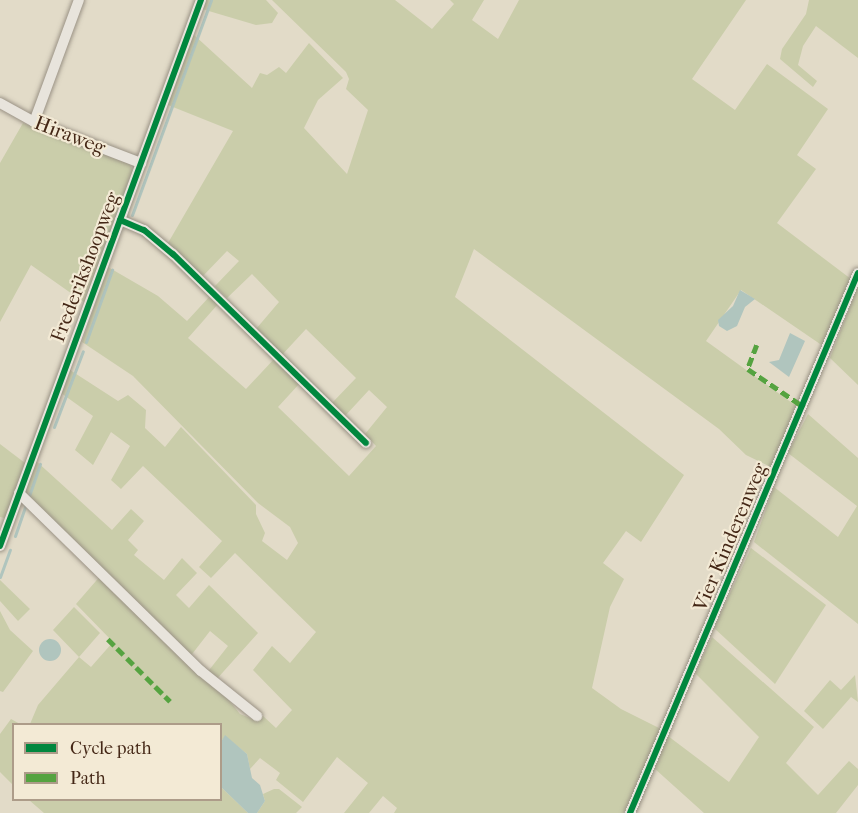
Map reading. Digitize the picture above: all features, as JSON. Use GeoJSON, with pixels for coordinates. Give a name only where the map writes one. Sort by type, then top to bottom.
{"type":"FeatureCollection","features":[{"type":"Feature","properties":{"kind":"street"},"geometry":{"type":"LineString","coordinates":[[34,123],[79,0]]}},
{"type":"Feature","properties":{"kind":"street","name":"Frederikshoopweg"},"geometry":{"type":"LineString","coordinates":[[0,546],[199,1]]}},
{"type":"Feature","properties":{"kind":"street","name":"Hiraweg"},"geometry":{"type":"LineString","coordinates":[[0,103],[34,123],[141,163]]}},
{"type":"Feature","properties":{"kind":"street"},"geometry":{"type":"LineString","coordinates":[[120,220],[144,230],[173,254],[366,443]]}},
{"type":"Feature","properties":{"kind":"street","name":"Vier Kinderenweg"},"geometry":{"type":"LineString","coordinates":[[630,813],[858,273]]}},
{"type":"Feature","properties":{"kind":"street"},"geometry":{"type":"LineString","coordinates":[[19,493],[201,671],[256,716]]}},
{"type":"Feature","properties":{"kind":"green space"},"geometry":{"type":"Polygon","coordinates":[[[206,0],[266,0],[278,13],[272,23],[256,25],[202,9],[206,0]]]}},
{"type":"Feature","properties":{"kind":"green space"},"geometry":{"type":"Polygon","coordinates":[[[272,0],[395,0],[432,29],[454,4],[450,0],[484,0],[472,20],[498,39],[519,0],[746,0],[692,79],[735,110],[767,64],[828,109],[797,155],[816,169],[777,223],[851,279],[823,346],[741,290],[706,341],[799,408],[773,468],[746,455],[719,429],[474,249],[455,297],[684,475],[641,542],[626,531],[603,563],[624,579],[610,607],[592,688],[621,709],[661,729],[624,813],[394,813],[397,808],[383,796],[369,813],[344,813],[368,783],[337,757],[303,802],[276,780],[280,773],[260,758],[250,769],[247,754],[225,736],[222,740],[222,723],[30,723],[38,705],[79,657],[91,667],[113,642],[76,604],[102,574],[224,694],[240,714],[255,720],[263,716],[276,728],[292,710],[253,670],[272,646],[290,663],[316,632],[235,553],[211,578],[199,567],[222,541],[143,466],[121,489],[111,480],[130,446],[111,432],[93,465],[75,450],[93,416],[61,393],[70,370],[118,401],[128,395],[146,410],[145,428],[165,447],[181,427],[256,505],[256,514],[265,533],[262,541],[287,560],[298,543],[290,527],[258,503],[133,376],[82,342],[108,267],[158,296],[187,321],[210,296],[219,303],[188,338],[246,389],[275,358],[300,383],[278,407],[349,476],[376,446],[365,434],[387,407],[369,390],[345,416],[332,403],[356,378],[306,329],[281,356],[256,329],[279,302],[252,274],[227,298],[215,286],[239,261],[227,251],[202,277],[168,243],[233,131],[168,105],[193,34],[252,88],[260,73],[267,75],[279,67],[286,73],[309,43],[343,78],[318,100],[304,128],[347,174],[368,110],[346,89],[349,79],[346,72],[272,0]]]}},
{"type":"Feature","properties":{"kind":"green space"},"geometry":{"type":"Polygon","coordinates":[[[809,0],[858,0],[858,58],[816,26],[803,46],[798,65],[817,81],[813,87],[780,59],[782,49],[806,14],[809,0]]]}},
{"type":"Feature","properties":{"kind":"green space"},"geometry":{"type":"Polygon","coordinates":[[[23,123],[130,164],[133,172],[85,303],[31,265],[0,322],[0,163],[23,123]]]}},
{"type":"Feature","properties":{"kind":"green space"},"geometry":{"type":"Polygon","coordinates":[[[858,286],[858,385],[830,358],[858,286]]]}},
{"type":"Feature","properties":{"kind":"green space"},"geometry":{"type":"Polygon","coordinates":[[[808,414],[858,458],[858,624],[754,542],[774,487],[838,537],[857,506],[788,453],[808,414]]]}},
{"type":"Feature","properties":{"kind":"green space"},"geometry":{"type":"Polygon","coordinates":[[[0,444],[25,463],[5,518],[0,517],[0,444]]]}},
{"type":"Feature","properties":{"kind":"green space"},"geometry":{"type":"Polygon","coordinates":[[[35,460],[112,530],[131,509],[144,521],[128,540],[138,550],[134,555],[164,580],[182,558],[197,573],[176,595],[189,608],[209,585],[258,633],[215,681],[206,674],[228,646],[210,631],[189,658],[24,493],[35,460]]]}},
{"type":"Feature","properties":{"kind":"green space"},"geometry":{"type":"Polygon","coordinates":[[[751,548],[826,605],[775,684],[714,628],[751,548]]]}},
{"type":"Feature","properties":{"kind":"green space"},"geometry":{"type":"Polygon","coordinates":[[[0,580],[30,609],[18,621],[0,601],[0,580]]]}},
{"type":"Feature","properties":{"kind":"green space"},"geometry":{"type":"Polygon","coordinates":[[[74,607],[100,633],[79,657],[53,630],[74,607]]]}},
{"type":"Feature","properties":{"kind":"green space"},"geometry":{"type":"Polygon","coordinates":[[[0,611],[10,630],[33,651],[3,692],[0,691],[0,611]]]}},
{"type":"Feature","properties":{"kind":"green space"},"geometry":{"type":"Polygon","coordinates":[[[712,637],[814,727],[786,763],[818,795],[849,761],[858,769],[858,785],[836,813],[704,813],[654,768],[668,736],[729,782],[759,737],[695,673],[712,637]]]}},
{"type":"Feature","properties":{"kind":"green space"},"geometry":{"type":"Polygon","coordinates":[[[855,675],[858,702],[851,697],[823,729],[804,711],[830,680],[841,690],[855,675]]]}},
{"type":"Feature","properties":{"kind":"green space"},"geometry":{"type":"Polygon","coordinates":[[[11,719],[18,723],[12,723],[12,784],[0,772],[0,734],[11,719]]]}},
{"type":"Feature","properties":{"kind":"green space"},"geometry":{"type":"Polygon","coordinates":[[[222,788],[248,813],[44,813],[30,801],[222,801],[222,788]]]}},
{"type":"Feature","properties":{"kind":"green space"},"geometry":{"type":"Polygon","coordinates":[[[279,789],[302,807],[296,813],[257,813],[265,801],[263,794],[279,789]]]}},
{"type":"Feature","properties":{"kind":"water"},"geometry":{"type":"Polygon","coordinates":[[[740,290],[755,299],[745,307],[737,326],[727,331],[719,326],[718,320],[733,306],[740,290]]]}},
{"type":"Feature","properties":{"kind":"water"},"geometry":{"type":"Polygon","coordinates":[[[790,333],[805,341],[789,377],[769,362],[779,360],[790,333]]]}},
{"type":"Feature","properties":{"kind":"water"},"geometry":{"type":"Polygon","coordinates":[[[50,639],[58,642],[61,650],[58,658],[50,661],[42,658],[39,650],[42,642],[50,639]]]}},
{"type":"Feature","properties":{"kind":"water"},"geometry":{"type":"Polygon","coordinates":[[[225,735],[247,754],[252,778],[260,785],[265,801],[257,813],[248,813],[222,788],[222,740],[225,735]]]}},
{"type":"Feature","properties":{"kind":"waterway"},"geometry":{"type":"LineString","coordinates":[[132,215],[211,0]]}},
{"type":"Feature","properties":{"kind":"waterway"},"geometry":{"type":"LineString","coordinates":[[86,342],[112,270]]}},
{"type":"Feature","properties":{"kind":"waterway"},"geometry":{"type":"LineString","coordinates":[[54,427],[83,351]]}},
{"type":"Feature","properties":{"kind":"waterway"},"geometry":{"type":"LineString","coordinates":[[29,496],[40,464]]}},
{"type":"Feature","properties":{"kind":"waterway"},"geometry":{"type":"LineString","coordinates":[[15,536],[26,504]]}},
{"type":"Feature","properties":{"kind":"waterway"},"geometry":{"type":"LineString","coordinates":[[0,577],[10,550]]}},
{"type":"Feature","properties":{"kind":"marked path"},"geometry":{"type":"LineString","coordinates":[[757,345],[748,369],[804,407]]}},
{"type":"Feature","properties":{"kind":"marked path"},"geometry":{"type":"LineString","coordinates":[[108,639],[170,701]]}},
{"type":"Feature","properties":{"kind":"cycle path"},"geometry":{"type":"LineString","coordinates":[[0,546],[201,0]]}},
{"type":"Feature","properties":{"kind":"cycle path"},"geometry":{"type":"LineString","coordinates":[[120,220],[144,230],[173,254],[366,443]]}},
{"type":"Feature","properties":{"kind":"cycle path"},"geometry":{"type":"LineString","coordinates":[[630,813],[858,273]]}}]}
